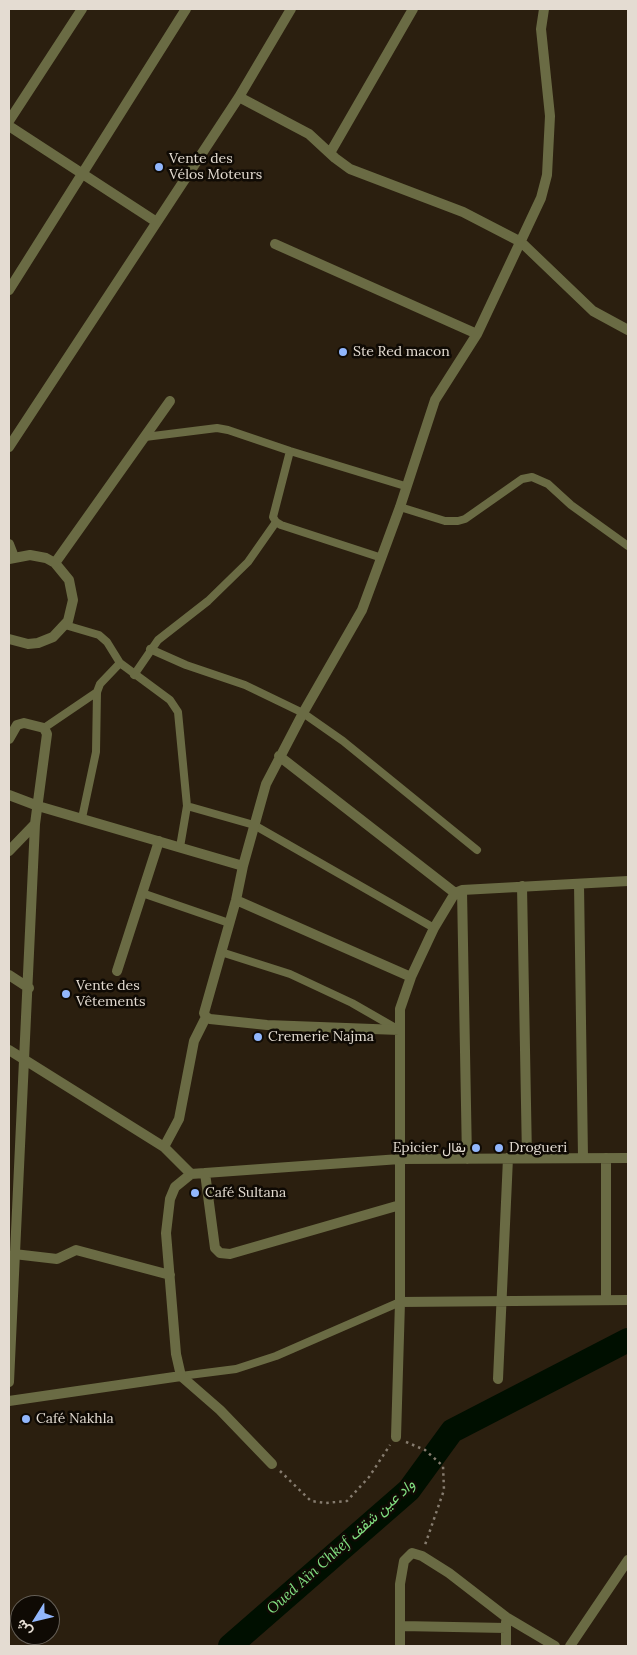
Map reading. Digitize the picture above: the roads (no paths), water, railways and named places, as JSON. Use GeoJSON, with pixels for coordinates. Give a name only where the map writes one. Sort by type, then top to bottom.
{"type":"FeatureCollection","features":[{"type":"Feature","properties":{"kind":"street"},"geometry":{"type":"LineString","coordinates":[[9,121],[82,9]]}},
{"type":"Feature","properties":{"kind":"street"},"geometry":{"type":"LineString","coordinates":[[9,290],[186,9]]}},
{"type":"Feature","properties":{"kind":"street"},"geometry":{"type":"LineString","coordinates":[[9,447],[155,221],[238,97],[290,9]]}},
{"type":"Feature","properties":{"kind":"street"},"geometry":{"type":"LineString","coordinates":[[330,153],[413,9]]}},
{"type":"Feature","properties":{"kind":"street"},"geometry":{"type":"LineString","coordinates":[[164,1147],[178,1118],[194,1041],[206,1017],[204,1013],[230,923],[243,866],[266,784],[303,713],[362,610],[382,558],[435,400],[477,334],[542,198],[547,175],[550,116],[542,37],[544,9]]}},
{"type":"Feature","properties":{"kind":"street"},"geometry":{"type":"LineString","coordinates":[[238,97],[309,134],[350,169],[463,212],[521,242],[593,311],[628,330]]}},
{"type":"Feature","properties":{"kind":"street"},"geometry":{"type":"LineString","coordinates":[[9,126],[155,221]]}},
{"type":"Feature","properties":{"kind":"street"},"geometry":{"type":"LineString","coordinates":[[275,244],[477,334]]}},
{"type":"Feature","properties":{"kind":"street"},"geometry":{"type":"LineString","coordinates":[[55,563],[170,402]]}},
{"type":"Feature","properties":{"kind":"street"},"geometry":{"type":"LineString","coordinates":[[9,544],[11,558],[35,555],[55,563],[69,580],[73,595],[72,611],[65,626],[53,636],[38,643],[22,643],[9,639]]}},
{"type":"Feature","properties":{"kind":"street"},"geometry":{"type":"LineString","coordinates":[[9,739],[21,723],[44,728],[47,734],[35,824],[29,988],[12,1214],[14,1254],[11,1269],[9,1382]]}},
{"type":"Feature","properties":{"kind":"street"},"geometry":{"type":"LineString","coordinates":[[280,756],[459,892],[522,886],[628,882]]}},
{"type":"Feature","properties":{"kind":"street"},"geometry":{"type":"LineString","coordinates":[[9,794],[38,806],[243,866]]}},
{"type":"Feature","properties":{"kind":"street"},"geometry":{"type":"LineString","coordinates":[[9,851],[35,824]]}},
{"type":"Feature","properties":{"kind":"street"},"geometry":{"type":"LineString","coordinates":[[117,972],[159,841]]}},
{"type":"Feature","properties":{"kind":"street"},"geometry":{"type":"LineString","coordinates":[[579,884],[583,1158]]}},
{"type":"Feature","properties":{"kind":"street"},"geometry":{"type":"LineString","coordinates":[[522,886],[527,1158]]}},
{"type":"Feature","properties":{"kind":"street"},"geometry":{"type":"LineString","coordinates":[[396,1437],[400,1302],[400,1009],[411,977],[434,928],[459,892]]}},
{"type":"Feature","properties":{"kind":"street"},"geometry":{"type":"LineString","coordinates":[[459,892],[467,1159]]}},
{"type":"Feature","properties":{"kind":"street"},"geometry":{"type":"LineString","coordinates":[[236,900],[411,977]]}},
{"type":"Feature","properties":{"kind":"street"},"geometry":{"type":"LineString","coordinates":[[9,975],[29,988]]}},
{"type":"Feature","properties":{"kind":"street"},"geometry":{"type":"LineString","coordinates":[[206,1017],[210,1019],[267,1024],[399,1030]]}},
{"type":"Feature","properties":{"kind":"street"},"geometry":{"type":"LineString","coordinates":[[9,1050],[164,1147],[191,1174]]}},
{"type":"Feature","properties":{"kind":"street"},"geometry":{"type":"LineString","coordinates":[[498,1378],[508,1158]]}},
{"type":"Feature","properties":{"kind":"street"},"geometry":{"type":"LineString","coordinates":[[606,1158],[606,1300]]}},
{"type":"Feature","properties":{"kind":"street"},"geometry":{"type":"LineString","coordinates":[[272,1464],[220,1410],[181,1376],[177,1364],[166,1233],[170,1199],[174,1187],[191,1174],[400,1159],[628,1158]]}},
{"type":"Feature","properties":{"kind":"street"},"geometry":{"type":"LineString","coordinates":[[205,1173],[214,1248],[220,1253],[230,1254],[400,1204]]}},
{"type":"Feature","properties":{"kind":"street"},"geometry":{"type":"LineString","coordinates":[[14,1254],[57,1259],[76,1250],[170,1275]]}},
{"type":"Feature","properties":{"kind":"street"},"geometry":{"type":"LineString","coordinates":[[400,1302],[628,1300]]}},
{"type":"Feature","properties":{"kind":"street"},"geometry":{"type":"LineString","coordinates":[[9,1401],[181,1376]]}},
{"type":"Feature","properties":{"kind":"street"},"geometry":{"type":"LineString","coordinates":[[400,1646],[400,1584],[404,1561],[412,1553],[422,1556],[449,1573],[506,1617],[555,1646]]}},
{"type":"Feature","properties":{"kind":"street"},"geometry":{"type":"LineString","coordinates":[[570,1646],[628,1560]]}},
{"type":"Feature","properties":{"kind":"street"},"geometry":{"type":"LineString","coordinates":[[506,1617],[506,1646]]}},
{"type":"Feature","properties":{"kind":"street"},"geometry":{"type":"LineString","coordinates":[[401,1626],[506,1628]]}},
{"type":"Feature","properties":{"kind":"lane"},"geometry":{"type":"LineString","coordinates":[[145,437],[218,428],[290,452],[405,486]]}},
{"type":"Feature","properties":{"kind":"lane"},"geometry":{"type":"LineString","coordinates":[[290,452],[274,517],[276,522],[382,558]]}},
{"type":"Feature","properties":{"kind":"lane"},"geometry":{"type":"LineString","coordinates":[[400,506],[445,521],[458,521],[465,519],[522,479],[532,476],[548,484],[571,505],[628,546]]}},
{"type":"Feature","properties":{"kind":"lane"},"geometry":{"type":"LineString","coordinates":[[134,675],[150,649],[208,601],[248,562],[276,522]]}},
{"type":"Feature","properties":{"kind":"lane"},"geometry":{"type":"LineString","coordinates":[[65,626],[98,636],[106,642],[120,662],[134,675],[170,700],[178,712],[187,806],[180,847]]}},
{"type":"Feature","properties":{"kind":"lane"},"geometry":{"type":"LineString","coordinates":[[150,649],[186,665],[245,685],[303,713],[343,741],[476,850]]}},
{"type":"Feature","properties":{"kind":"lane"},"geometry":{"type":"LineString","coordinates":[[82,818],[96,752],[97,692],[100,684],[120,662]]}},
{"type":"Feature","properties":{"kind":"lane"},"geometry":{"type":"LineString","coordinates":[[44,728],[97,692]]}},
{"type":"Feature","properties":{"kind":"lane"},"geometry":{"type":"LineString","coordinates":[[187,806],[254,825],[434,928]]}},
{"type":"Feature","properties":{"kind":"lane"},"geometry":{"type":"LineString","coordinates":[[142,893],[230,923]]}},
{"type":"Feature","properties":{"kind":"lane"},"geometry":{"type":"LineString","coordinates":[[221,952],[290,974],[352,1002],[399,1030]]}},
{"type":"Feature","properties":{"kind":"lane"},"geometry":{"type":"LineString","coordinates":[[181,1376],[236,1369],[276,1356],[400,1302]]}},
{"type":"Feature","properties":{"kind":"waterway","name":"Oued Aïn Chkef واد عين شقف"},"geometry":{"type":"LineString","coordinates":[[230,1646],[409,1490],[452,1431],[628,1340]]}},
{"type":"Feature","properties":{"kind":"place","name":"Vente des Vélos Moteurs"},"geometry":{"type":"Point","coordinates":[159,167]}},
{"type":"Feature","properties":{"kind":"place","name":"Ste Red macon"},"geometry":{"type":"Point","coordinates":[343,352]}},
{"type":"Feature","properties":{"kind":"place","name":"Vente des Vêtements"},"geometry":{"type":"Point","coordinates":[66,994]}},
{"type":"Feature","properties":{"kind":"place","name":"Cremerie Najma"},"geometry":{"type":"Point","coordinates":[258,1037]}},
{"type":"Feature","properties":{"kind":"place","name":"Epicier بقال"},"geometry":{"type":"Point","coordinates":[476,1148]}},
{"type":"Feature","properties":{"kind":"place","name":"Drogueri"},"geometry":{"type":"Point","coordinates":[499,1148]}},
{"type":"Feature","properties":{"kind":"place","name":"Café Sultana"},"geometry":{"type":"Point","coordinates":[195,1193]}},
{"type":"Feature","properties":{"kind":"place","name":"Café Nakhla"},"geometry":{"type":"Point","coordinates":[26,1419]}}]}
